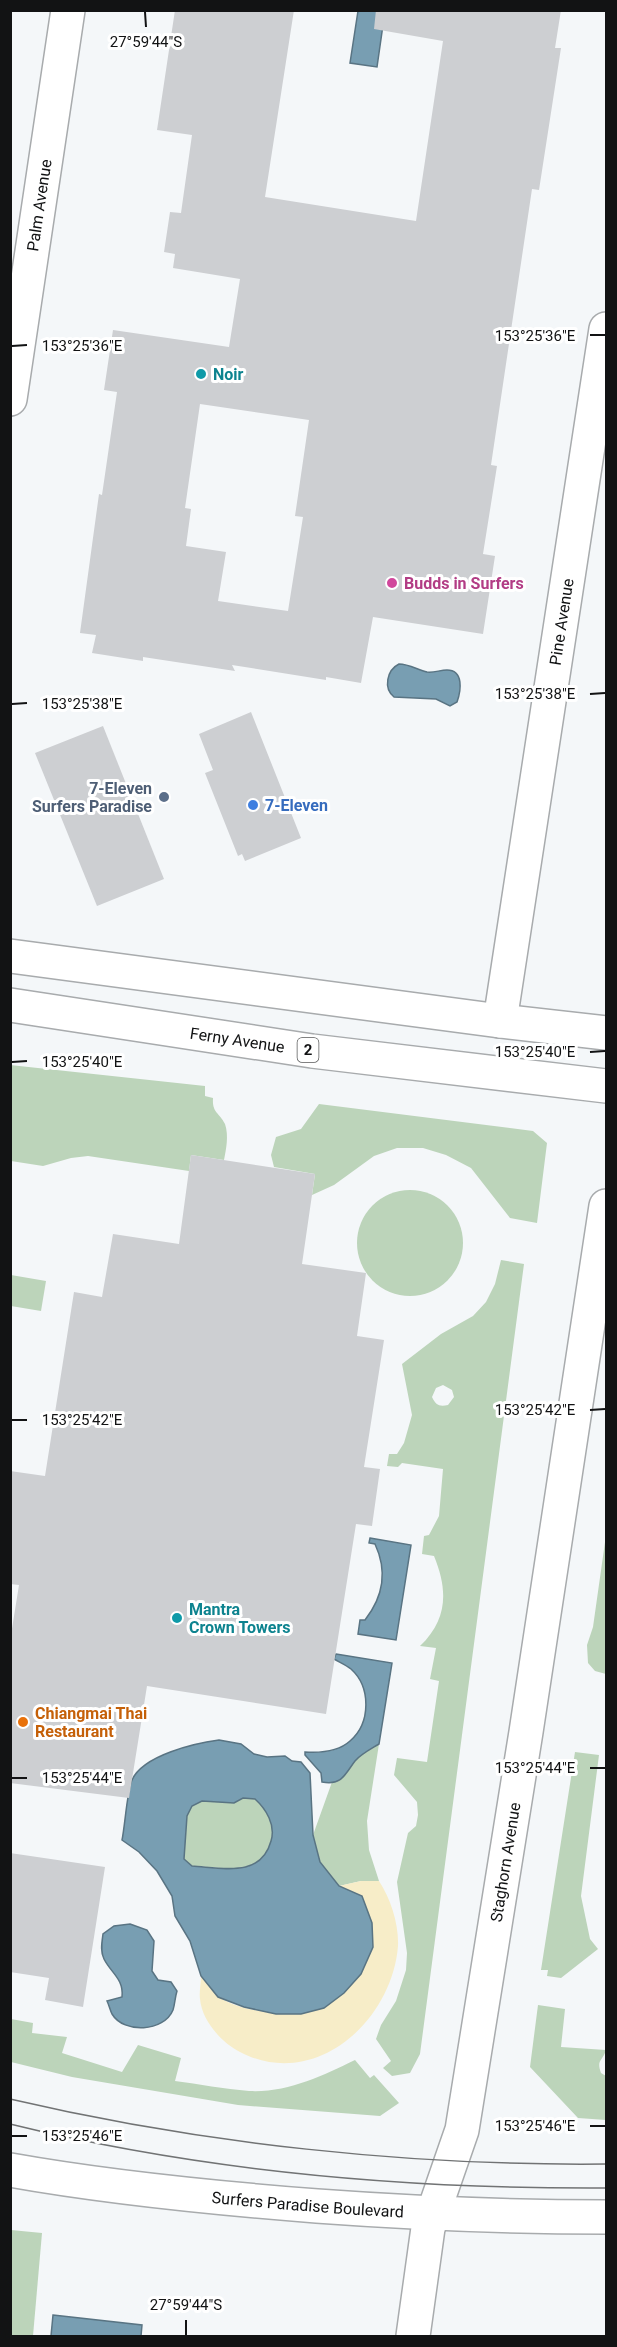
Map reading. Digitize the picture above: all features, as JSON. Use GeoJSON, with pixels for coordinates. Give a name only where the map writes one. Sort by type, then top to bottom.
{"type":"FeatureCollection","features":[{"type":"Feature","properties":{"kind":"main road","name":"Palm Avenue"},"geometry":{"type":"LineString","coordinates":[[10,399],[68,10]]}},
{"type":"Feature","properties":{"kind":"main road","name":"Pine Avenue"},"geometry":{"type":"LineString","coordinates":[[500,1021],[606,328]]}},
{"type":"Feature","properties":{"kind":"main road"},"geometry":{"type":"LineString","coordinates":[[10,956],[500,1021],[606,1032]]}},
{"type":"Feature","properties":{"kind":"main road","name":"Ferny Avenue"},"geometry":{"type":"LineString","coordinates":[[10,1005],[312,1051],[606,1086]]}},
{"type":"Feature","properties":{"kind":"main road","name":"Staghorn Avenue"},"geometry":{"type":"LineString","coordinates":[[413,2337],[425,2245],[432,2214],[458,2146],[464,2121],[606,1206]]}},
{"type":"Feature","properties":{"kind":"main road","name":"Surfers Paradise Boulevard"},"geometry":{"type":"LineString","coordinates":[[10,2170],[153,2191],[253,2201],[432,2214],[606,2217]]}},
{"type":"Feature","properties":{"kind":"green space"},"geometry":{"type":"Polygon","coordinates":[[[10,1065],[205,1086],[205,1096],[213,1098],[215,1110],[225,1124],[227,1142],[224,1160],[191,1155],[189,1171],[88,1156],[43,1166],[11,1161],[10,1065]]]}},
{"type":"Feature","properties":{"kind":"green space"},"geometry":{"type":"Polygon","coordinates":[[[319,1104],[533,1131],[547,1143],[537,1223],[510,1218],[471,1168],[446,1155],[423,1148],[397,1148],[374,1156],[334,1185],[312,1195],[315,1174],[274,1167],[271,1155],[276,1137],[301,1129],[319,1104]]]}},
{"type":"Feature","properties":{"kind":"green space"},"geometry":{"type":"Polygon","coordinates":[[[410,1190],[430,1194],[447,1206],[459,1223],[463,1243],[459,1263],[447,1280],[430,1292],[410,1296],[390,1292],[373,1280],[361,1263],[357,1243],[361,1223],[373,1206],[390,1194],[410,1190]]]}},
{"type":"Feature","properties":{"kind":"green space"},"geometry":{"type":"Polygon","coordinates":[[[501,1260],[524,1264],[420,2054],[410,2073],[392,2076],[383,2068],[391,2061],[376,2039],[381,2025],[396,2001],[406,1970],[407,1953],[397,1882],[408,1833],[416,1826],[418,1815],[417,1802],[394,1775],[397,1758],[427,1762],[439,1681],[430,1679],[436,1648],[420,1646],[436,1625],[443,1604],[443,1592],[434,1556],[422,1554],[424,1536],[429,1535],[439,1516],[443,1469],[402,1463],[398,1467],[387,1466],[389,1454],[397,1454],[404,1443],[412,1415],[402,1364],[441,1334],[473,1316],[486,1302],[495,1284],[501,1260]],[[443,1385],[436,1388],[432,1397],[438,1405],[448,1405],[454,1397],[452,1390],[443,1385]]]}},
{"type":"Feature","properties":{"kind":"green space"},"geometry":{"type":"Polygon","coordinates":[[[11,1275],[46,1281],[41,1311],[11,1306],[11,1275]]]}},
{"type":"Feature","properties":{"kind":"green space"},"geometry":{"type":"Polygon","coordinates":[[[606,1535],[606,1674],[595,1671],[588,1663],[587,1645],[593,1627],[606,1535]]]}},
{"type":"Feature","properties":{"kind":"green space"},"geometry":{"type":"Polygon","coordinates":[[[379,1744],[367,1821],[369,1850],[379,1881],[361,1881],[339,1886],[320,1862],[313,1835],[332,1782],[341,1778],[359,1757],[379,1744]]]}},
{"type":"Feature","properties":{"kind":"green space"},"geometry":{"type":"Polygon","coordinates":[[[575,1752],[599,1755],[581,1896],[590,1939],[598,1949],[561,1978],[547,1976],[548,1970],[541,1970],[575,1752]]]}},
{"type":"Feature","properties":{"kind":"green space"},"geometry":{"type":"Polygon","coordinates":[[[243,1798],[255,1799],[269,1818],[273,1835],[267,1853],[259,1861],[240,1868],[192,1866],[184,1859],[187,1816],[192,1806],[202,1801],[234,1803],[243,1798]]]}},
{"type":"Feature","properties":{"kind":"green space"},"geometry":{"type":"Polygon","coordinates":[[[538,2005],[565,2009],[561,2047],[606,2050],[599,2065],[601,2073],[606,2076],[606,2120],[578,2118],[530,2067],[538,2005]]]}},
{"type":"Feature","properties":{"kind":"green space"},"geometry":{"type":"Polygon","coordinates":[[[11,2019],[33,2023],[32,2033],[67,2037],[62,2053],[122,2072],[138,2045],[181,2058],[175,2081],[230,2089],[263,2091],[291,2086],[355,2060],[370,2078],[374,2075],[399,2103],[380,2116],[238,2105],[72,2077],[11,2062],[11,2019]]]}},
{"type":"Feature","properties":{"kind":"green space"},"geometry":{"type":"Polygon","coordinates":[[[11,2230],[42,2233],[33,2336],[11,2336],[11,2230]]]}},
{"type":"Feature","properties":{"kind":"sand"},"geometry":{"type":"Polygon","coordinates":[[[361,1881],[379,1881],[393,1912],[398,1938],[393,1974],[381,2000],[365,2023],[344,2042],[321,2056],[295,2063],[268,2062],[240,2052],[226,2043],[209,2023],[202,2007],[201,1976],[217,1995],[234,2005],[269,2012],[301,2014],[339,1886],[361,1881]]]}},
{"type":"Feature","properties":{"kind":"water"},"geometry":{"type":"Polygon","coordinates":[[[358,11],[385,11],[377,67],[350,63],[358,11]]]}},
{"type":"Feature","properties":{"kind":"water"},"geometry":{"type":"Polygon","coordinates":[[[399,664],[427,672],[447,670],[456,673],[460,682],[457,702],[450,706],[436,699],[394,697],[388,689],[388,679],[392,670],[399,664]]]}},
{"type":"Feature","properties":{"kind":"water"},"geometry":{"type":"Polygon","coordinates":[[[370,1538],[411,1545],[396,1640],[358,1634],[360,1620],[365,1620],[371,1611],[382,1584],[379,1554],[375,1544],[369,1543],[370,1538]]]}},
{"type":"Feature","properties":{"kind":"water"},"geometry":{"type":"Polygon","coordinates":[[[336,1654],[392,1663],[379,1744],[357,1758],[339,1781],[329,1783],[322,1782],[321,1773],[305,1755],[305,1752],[329,1751],[345,1745],[362,1725],[366,1705],[358,1677],[351,1669],[334,1659],[336,1654]]]}},
{"type":"Feature","properties":{"kind":"water"},"geometry":{"type":"Polygon","coordinates":[[[219,1740],[241,1744],[254,1754],[267,1757],[285,1756],[292,1761],[301,1762],[310,1773],[313,1835],[320,1862],[339,1886],[362,1896],[372,1923],[373,1947],[361,1974],[344,1993],[324,2008],[301,2014],[276,2014],[244,2007],[218,1997],[201,1976],[190,1941],[175,1916],[172,1896],[157,1871],[139,1852],[122,1840],[130,1785],[138,1771],[158,1757],[184,1747],[219,1740]],[[243,1798],[234,1803],[202,1801],[192,1806],[187,1816],[184,1859],[192,1866],[228,1869],[250,1866],[259,1861],[266,1853],[271,1841],[272,1829],[266,1812],[255,1799],[243,1798]]]}},
{"type":"Feature","properties":{"kind":"water"},"geometry":{"type":"Polygon","coordinates":[[[130,1924],[147,1930],[154,1941],[152,1971],[158,1980],[171,1982],[177,1991],[173,2010],[168,2017],[161,2023],[144,2028],[125,2025],[118,2020],[112,2014],[107,2001],[122,1997],[122,1991],[119,1981],[103,1956],[103,1934],[114,1926],[130,1924]]]}},
{"type":"Feature","properties":{"kind":"water"},"geometry":{"type":"Polygon","coordinates":[[[53,2315],[142,2325],[141,2336],[51,2336],[53,2315]]]}},
{"type":"Feature","properties":{"kind":"building"},"geometry":{"type":"Polygon","coordinates":[[[175,10],[294,10],[265,197],[416,221],[443,41],[374,29],[376,10],[561,10],[555,48],[561,48],[539,190],[532,189],[491,465],[497,466],[483,554],[495,556],[483,634],[373,617],[361,683],[326,677],[326,680],[232,665],[235,671],[143,657],[143,661],[92,653],[96,635],[80,633],[99,494],[102,495],[117,392],[104,390],[113,330],[229,347],[240,279],[173,268],[175,254],[164,252],[170,212],[181,213],[192,135],[157,130],[175,10]],[[200,404],[185,508],[191,509],[186,546],[226,552],[218,601],[288,611],[303,517],[295,516],[309,420],[200,404]]]}},
{"type":"Feature","properties":{"kind":"building","name":"7-Eleven"},"geometry":{"type":"Polygon","coordinates":[[[251,712],[301,838],[245,861],[242,854],[238,856],[205,773],[213,770],[199,734],[251,712]]]}},
{"type":"Feature","properties":{"kind":"building"},"geometry":{"type":"Polygon","coordinates":[[[103,726],[164,879],[97,906],[35,753],[103,726]]]}},
{"type":"Feature","properties":{"kind":"building","name":"Mantra Crown Towers"},"geometry":{"type":"Polygon","coordinates":[[[191,1155],[315,1174],[302,1264],[366,1273],[357,1336],[384,1340],[364,1467],[380,1469],[372,1526],[356,1524],[326,1714],[147,1686],[129,1798],[10,1783],[10,1641],[19,1585],[10,1584],[10,1471],[45,1476],[74,1292],[102,1297],[113,1234],[179,1244],[191,1155]]]}},
{"type":"Feature","properties":{"kind":"building"},"geometry":{"type":"Polygon","coordinates":[[[10,1853],[105,1867],[83,2007],[45,2000],[49,1978],[10,1972],[10,1853]]]}},
{"type":"Feature","properties":{"kind":"tram line"},"geometry":{"type":"LineString","coordinates":[[10,2099],[157,2128],[306,2149],[457,2161],[606,2164]]}},
{"type":"Feature","properties":{"kind":"tram line"},"geometry":{"type":"LineString","coordinates":[[10,2124],[83,2141],[157,2154],[232,2166],[306,2174],[456,2185],[606,2188]]}},
{"type":"Feature","properties":{"kind":"place","name":"Noir"},"geometry":{"type":"Point","coordinates":[201,374]}},
{"type":"Feature","properties":{"kind":"place","name":"Budds in Surfers"},"geometry":{"type":"Point","coordinates":[392,583]}},
{"type":"Feature","properties":{"kind":"place","name":"7-Eleven Surfers Paradise"},"geometry":{"type":"Point","coordinates":[164,797]}},
{"type":"Feature","properties":{"kind":"place","name":"7-Eleven"},"geometry":{"type":"Point","coordinates":[253,805]}},
{"type":"Feature","properties":{"kind":"place","name":"Mantra Crown Towers"},"geometry":{"type":"Point","coordinates":[177,1618]}},
{"type":"Feature","properties":{"kind":"place","name":"Chiangmai Thai Restaurant"},"geometry":{"type":"Point","coordinates":[23,1722]}}]}
